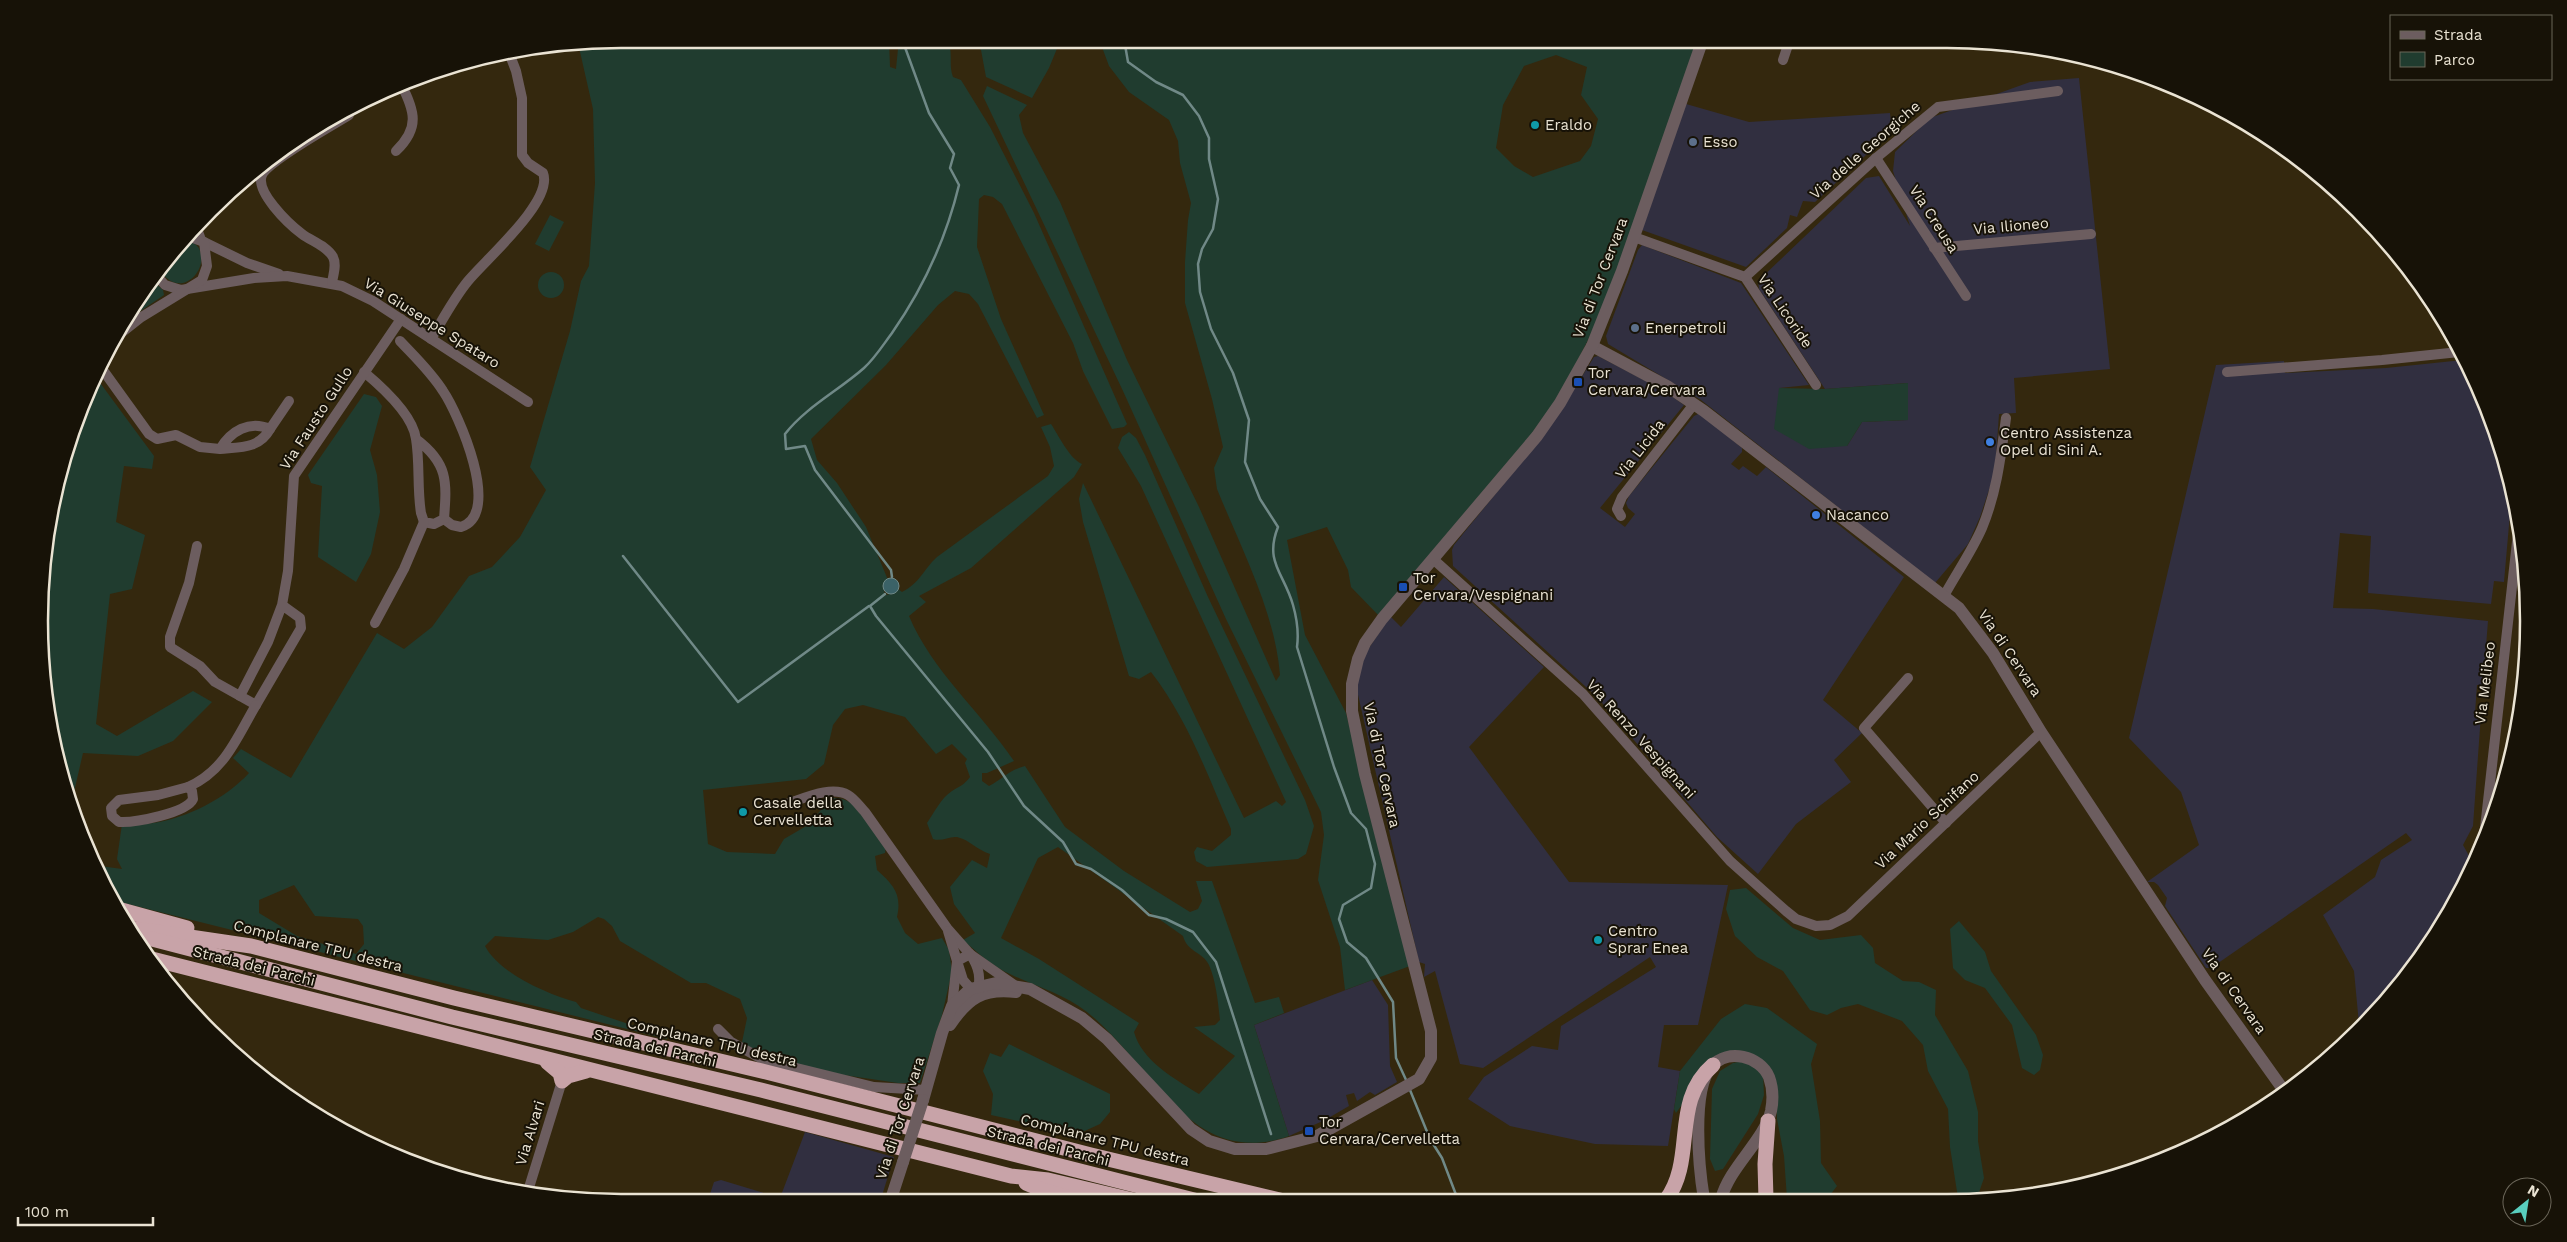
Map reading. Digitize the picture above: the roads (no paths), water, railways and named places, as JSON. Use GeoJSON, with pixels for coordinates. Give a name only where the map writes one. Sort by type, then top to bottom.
{"type":"FeatureCollection","features":[{"type":"Feature","properties":{"kind":"highway"},"geometry":{"type":"LineString","coordinates":[[126,911],[229,942]]}},
{"type":"Feature","properties":{"kind":"highway","name":"Complanare TPU destra"},"geometry":{"type":"LineString","coordinates":[[137,929],[252,946],[766,1072],[1144,1169],[1253,1194]]}},
{"type":"Feature","properties":{"kind":"highway","name":"Strada dei Parchi"},"geometry":{"type":"LineString","coordinates":[[142,937],[556,1043],[761,1090],[1170,1194]]}},
{"type":"Feature","properties":{"kind":"highway","name":"Strada dei Parchi"},"geometry":{"type":"LineString","coordinates":[[159,961],[541,1059],[1011,1176],[1048,1180],[1107,1194]]}},
{"type":"Feature","properties":{"kind":"highway"},"geometry":{"type":"LineString","coordinates":[[541,1059],[560,1073],[562,1081],[568,1076],[587,1070]]}},
{"type":"Feature","properties":{"kind":"highway"},"geometry":{"type":"LineString","coordinates":[[1668,1194],[1681,1164],[1688,1104],[1699,1080],[1713,1065]]}},
{"type":"Feature","properties":{"kind":"highway"},"geometry":{"type":"LineString","coordinates":[[1766,1194],[1765,1164],[1768,1121]]}},
{"type":"Feature","properties":{"kind":"highway"},"geometry":{"type":"LineString","coordinates":[[1011,1176],[1056,1194]]}},
{"type":"Feature","properties":{"kind":"street","name":"Via di Tor Cervara"},"geometry":{"type":"LineString","coordinates":[[893,1194],[952,1006],[976,990],[996,983],[1013,984],[1030,989],[1088,1022],[1107,1039],[1184,1123],[1199,1136],[1222,1146],[1259,1150],[1296,1143],[1328,1131],[1419,1079],[1431,1058],[1431,1031],[1365,774],[1352,702],[1353,676],[1365,644],[1382,619],[1537,436],[1560,402],[1592,346],[1605,317],[1634,237],[1700,48]]}},
{"type":"Feature","properties":{"kind":"street"},"geometry":{"type":"LineString","coordinates":[[1784,60],[1787,48]]}},
{"type":"Feature","properties":{"kind":"street"},"geometry":{"type":"LineString","coordinates":[[430,339],[468,282],[512,234],[530,210],[544,186],[544,175],[523,157],[522,98],[511,59]]}},
{"type":"Feature","properties":{"kind":"street"},"geometry":{"type":"LineString","coordinates":[[396,151],[408,138],[414,122],[410,103],[404,90]]}},
{"type":"Feature","properties":{"kind":"street","name":"Via delle Georgiche"},"geometry":{"type":"LineString","coordinates":[[1745,278],[1876,158],[1938,107],[2058,91]]}},
{"type":"Feature","properties":{"kind":"street"},"geometry":{"type":"LineString","coordinates":[[296,149],[338,122]]}},
{"type":"Feature","properties":{"kind":"street","name":"Via Creusa"},"geometry":{"type":"LineString","coordinates":[[1876,158],[1966,296]]}},
{"type":"Feature","properties":{"kind":"street"},"geometry":{"type":"LineString","coordinates":[[264,173],[261,179],[263,190],[285,219],[332,255],[335,266],[332,283]]}},
{"type":"Feature","properties":{"kind":"street"},"geometry":{"type":"LineString","coordinates":[[128,328],[198,283],[206,271],[207,257],[199,233]]}},
{"type":"Feature","properties":{"kind":"street","name":"Via Ilioneo"},"geometry":{"type":"LineString","coordinates":[[1934,248],[2091,234]]}},
{"type":"Feature","properties":{"kind":"street","name":"Via Licoride"},"geometry":{"type":"LineString","coordinates":[[1634,237],[1745,278],[1816,385]]}},
{"type":"Feature","properties":{"kind":"street","name":"Via Giuseppe Spataro"},"geometry":{"type":"LineString","coordinates":[[194,238],[251,265],[287,276],[332,283],[364,296],[528,402]]}},
{"type":"Feature","properties":{"kind":"street","name":"Via Giuseppe Spataro"},"geometry":{"type":"LineString","coordinates":[[187,290],[254,278],[287,276]]}},
{"type":"Feature","properties":{"kind":"street"},"geometry":{"type":"LineString","coordinates":[[160,280],[165,285],[178,290],[187,290]]}},
{"type":"Feature","properties":{"kind":"street","name":"Via Fausto Gullo"},"geometry":{"type":"LineString","coordinates":[[240,696],[268,642],[282,605],[288,571],[294,476],[401,319]]}},
{"type":"Feature","properties":{"kind":"street"},"geometry":{"type":"LineString","coordinates":[[400,341],[445,393],[462,425],[474,461],[478,499],[474,514],[468,524],[461,528],[452,525],[444,519]]}},
{"type":"Feature","properties":{"kind":"street","name":"Via di Cervara"},"geometry":{"type":"LineString","coordinates":[[1592,346],[1667,386],[1694,404],[1959,608],[1972,624],[2205,980],[2282,1086]]}},
{"type":"Feature","properties":{"kind":"street"},"geometry":{"type":"LineString","coordinates":[[2228,372],[2453,353]]}},
{"type":"Feature","properties":{"kind":"street"},"geometry":{"type":"LineString","coordinates":[[105,372],[148,434],[156,439],[178,436],[200,447],[220,449],[255,444],[262,440],[289,401]]}},
{"type":"Feature","properties":{"kind":"street"},"geometry":{"type":"LineString","coordinates":[[364,372],[399,408],[412,427],[416,439],[420,507],[424,522],[408,561],[375,623]]}},
{"type":"Feature","properties":{"kind":"street","name":"Via Licida"},"geometry":{"type":"LineString","coordinates":[[1621,516],[1617,509],[1622,497],[1694,404]]}},
{"type":"Feature","properties":{"kind":"street"},"geometry":{"type":"LineString","coordinates":[[1944,596],[1981,529],[1988,510],[1999,472],[2006,418]]}},
{"type":"Feature","properties":{"kind":"street"},"geometry":{"type":"LineString","coordinates":[[220,449],[230,434],[239,429],[260,426],[270,429]]}},
{"type":"Feature","properties":{"kind":"street"},"geometry":{"type":"LineString","coordinates":[[416,439],[434,454],[442,467],[444,519]]}},
{"type":"Feature","properties":{"kind":"street"},"geometry":{"type":"LineString","coordinates":[[424,522],[434,524],[444,519]]}},
{"type":"Feature","properties":{"kind":"street"},"geometry":{"type":"LineString","coordinates":[[197,546],[189,583],[170,637],[170,647],[200,666],[215,682],[256,705]]}},
{"type":"Feature","properties":{"kind":"street","name":"Via Melibeo"},"geometry":{"type":"LineString","coordinates":[[2487,810],[2516,554]]}},
{"type":"Feature","properties":{"kind":"street","name":"Via Renzo Vespignani"},"geometry":{"type":"LineString","coordinates":[[1433,558],[1583,694],[1730,861],[1796,919],[1816,926],[1830,925]]}},
{"type":"Feature","properties":{"kind":"street"},"geometry":{"type":"LineString","coordinates":[[188,787],[192,791],[193,799],[186,808],[134,821],[119,822],[112,816],[112,808],[119,800],[158,795],[188,787],[206,778],[222,763],[302,628],[298,616],[282,605]]}},
{"type":"Feature","properties":{"kind":"street"},"geometry":{"type":"LineString","coordinates":[[1908,678],[1864,728],[1946,824]]}},
{"type":"Feature","properties":{"kind":"street","name":"Via Mario Schifano"},"geometry":{"type":"LineString","coordinates":[[1830,925],[1848,916],[2042,732]]}},
{"type":"Feature","properties":{"kind":"street"},"geometry":{"type":"LineString","coordinates":[[786,804],[819,794],[835,792],[849,796],[866,812],[947,928],[978,965],[976,990]]}},
{"type":"Feature","properties":{"kind":"street"},"geometry":{"type":"LineString","coordinates":[[947,928],[963,980],[976,990]]}},
{"type":"Feature","properties":{"kind":"street"},"geometry":{"type":"LineString","coordinates":[[957,961],[970,954]]}},
{"type":"Feature","properties":{"kind":"street"},"geometry":{"type":"LineString","coordinates":[[970,954],[1013,984]]}},
{"type":"Feature","properties":{"kind":"street"},"geometry":{"type":"LineString","coordinates":[[952,1006],[957,961]]}},
{"type":"Feature","properties":{"kind":"street","name":"Via di Tor Cervara"},"geometry":{"type":"LineString","coordinates":[[976,990],[1010,991],[1044,997]]}},
{"type":"Feature","properties":{"kind":"street","name":"Via di Tor Cervara"},"geometry":{"type":"LineString","coordinates":[[940,1043],[976,990]]}},
{"type":"Feature","properties":{"kind":"street"},"geometry":{"type":"LineString","coordinates":[[718,1029],[744,1051],[771,1062],[874,1087],[925,1095]]}},
{"type":"Feature","properties":{"kind":"street"},"geometry":{"type":"LineString","coordinates":[[1703,1194],[1700,1168],[1700,1110],[1703,1083],[1713,1065],[1722,1058],[1739,1056],[1751,1060],[1765,1071],[1771,1083],[1772,1096],[1768,1121],[1729,1178],[1722,1194]]}},
{"type":"Feature","properties":{"kind":"street","name":"Via Alvari"},"geometry":{"type":"LineString","coordinates":[[529,1187],[562,1081]]}},
{"type":"Feature","properties":{"kind":"water"},"geometry":{"type":"Polygon","coordinates":[[[891,578],[897,580],[899,586],[897,592],[891,594],[885,592],[883,586],[885,580],[891,578]]]}},
{"type":"Feature","properties":{"kind":"waterway"},"geometry":{"type":"LineString","coordinates":[[892,577],[891,570],[815,470],[805,446],[786,449],[785,434],[812,407],[864,368],[879,351],[904,316],[924,280],[941,243],[954,205],[959,185],[950,168],[954,154],[929,113],[905,48]]}},
{"type":"Feature","properties":{"kind":"waterway"},"geometry":{"type":"LineString","coordinates":[[1126,48],[1128,62],[1156,82],[1183,95],[1199,116],[1209,138],[1209,159],[1218,199],[1213,229],[1202,249],[1198,264],[1200,292],[1211,329],[1233,373],[1249,420],[1245,462],[1260,499],[1278,527],[1274,539],[1274,559],[1296,615],[1297,647],[1334,767],[1351,813],[1366,829],[1375,864],[1371,888],[1343,905],[1339,919],[1347,942],[1366,958],[1393,1002],[1396,1058],[1407,1082]]}},
{"type":"Feature","properties":{"kind":"waterway"},"geometry":{"type":"LineString","coordinates":[[623,556],[738,702],[869,606]]}},
{"type":"Feature","properties":{"kind":"waterway"},"geometry":{"type":"LineString","coordinates":[[885,594],[870,606],[876,616],[988,752],[1024,806],[1063,842],[1076,864],[1091,869],[1122,890],[1149,915],[1166,919],[1193,932],[1216,962],[1271,1134]]}},
{"type":"Feature","properties":{"kind":"waterway"},"geometry":{"type":"LineString","coordinates":[[1410,1090],[1430,1139],[1442,1158],[1456,1194]]}},
{"type":"Feature","properties":{"kind":"place","name":"Eraldo"},"geometry":{"type":"Point","coordinates":[1535,125]}},
{"type":"Feature","properties":{"kind":"place","name":"Esso"},"geometry":{"type":"Point","coordinates":[1693,142]}},
{"type":"Feature","properties":{"kind":"place","name":"Enerpetroli"},"geometry":{"type":"Point","coordinates":[1635,328]}},
{"type":"Feature","properties":{"kind":"place","name":"Tor Cervara/Cervara"},"geometry":{"type":"Point","coordinates":[1578,382]}},
{"type":"Feature","properties":{"kind":"place","name":"Centro Assistenza Opel di Sini A."},"geometry":{"type":"Point","coordinates":[1990,442]}},
{"type":"Feature","properties":{"kind":"place","name":"Nacanco"},"geometry":{"type":"Point","coordinates":[1816,515]}},
{"type":"Feature","properties":{"kind":"place","name":"Tor Cervara/Vespignani"},"geometry":{"type":"Point","coordinates":[1403,587]}},
{"type":"Feature","properties":{"kind":"place","name":"Casale della Cervelletta"},"geometry":{"type":"Point","coordinates":[743,812]}},
{"type":"Feature","properties":{"kind":"place","name":"Centro Sprar Enea"},"geometry":{"type":"Point","coordinates":[1598,940]}},
{"type":"Feature","properties":{"kind":"place","name":"Tor Cervara/Cervelletta"},"geometry":{"type":"Point","coordinates":[1309,1131]}}]}
